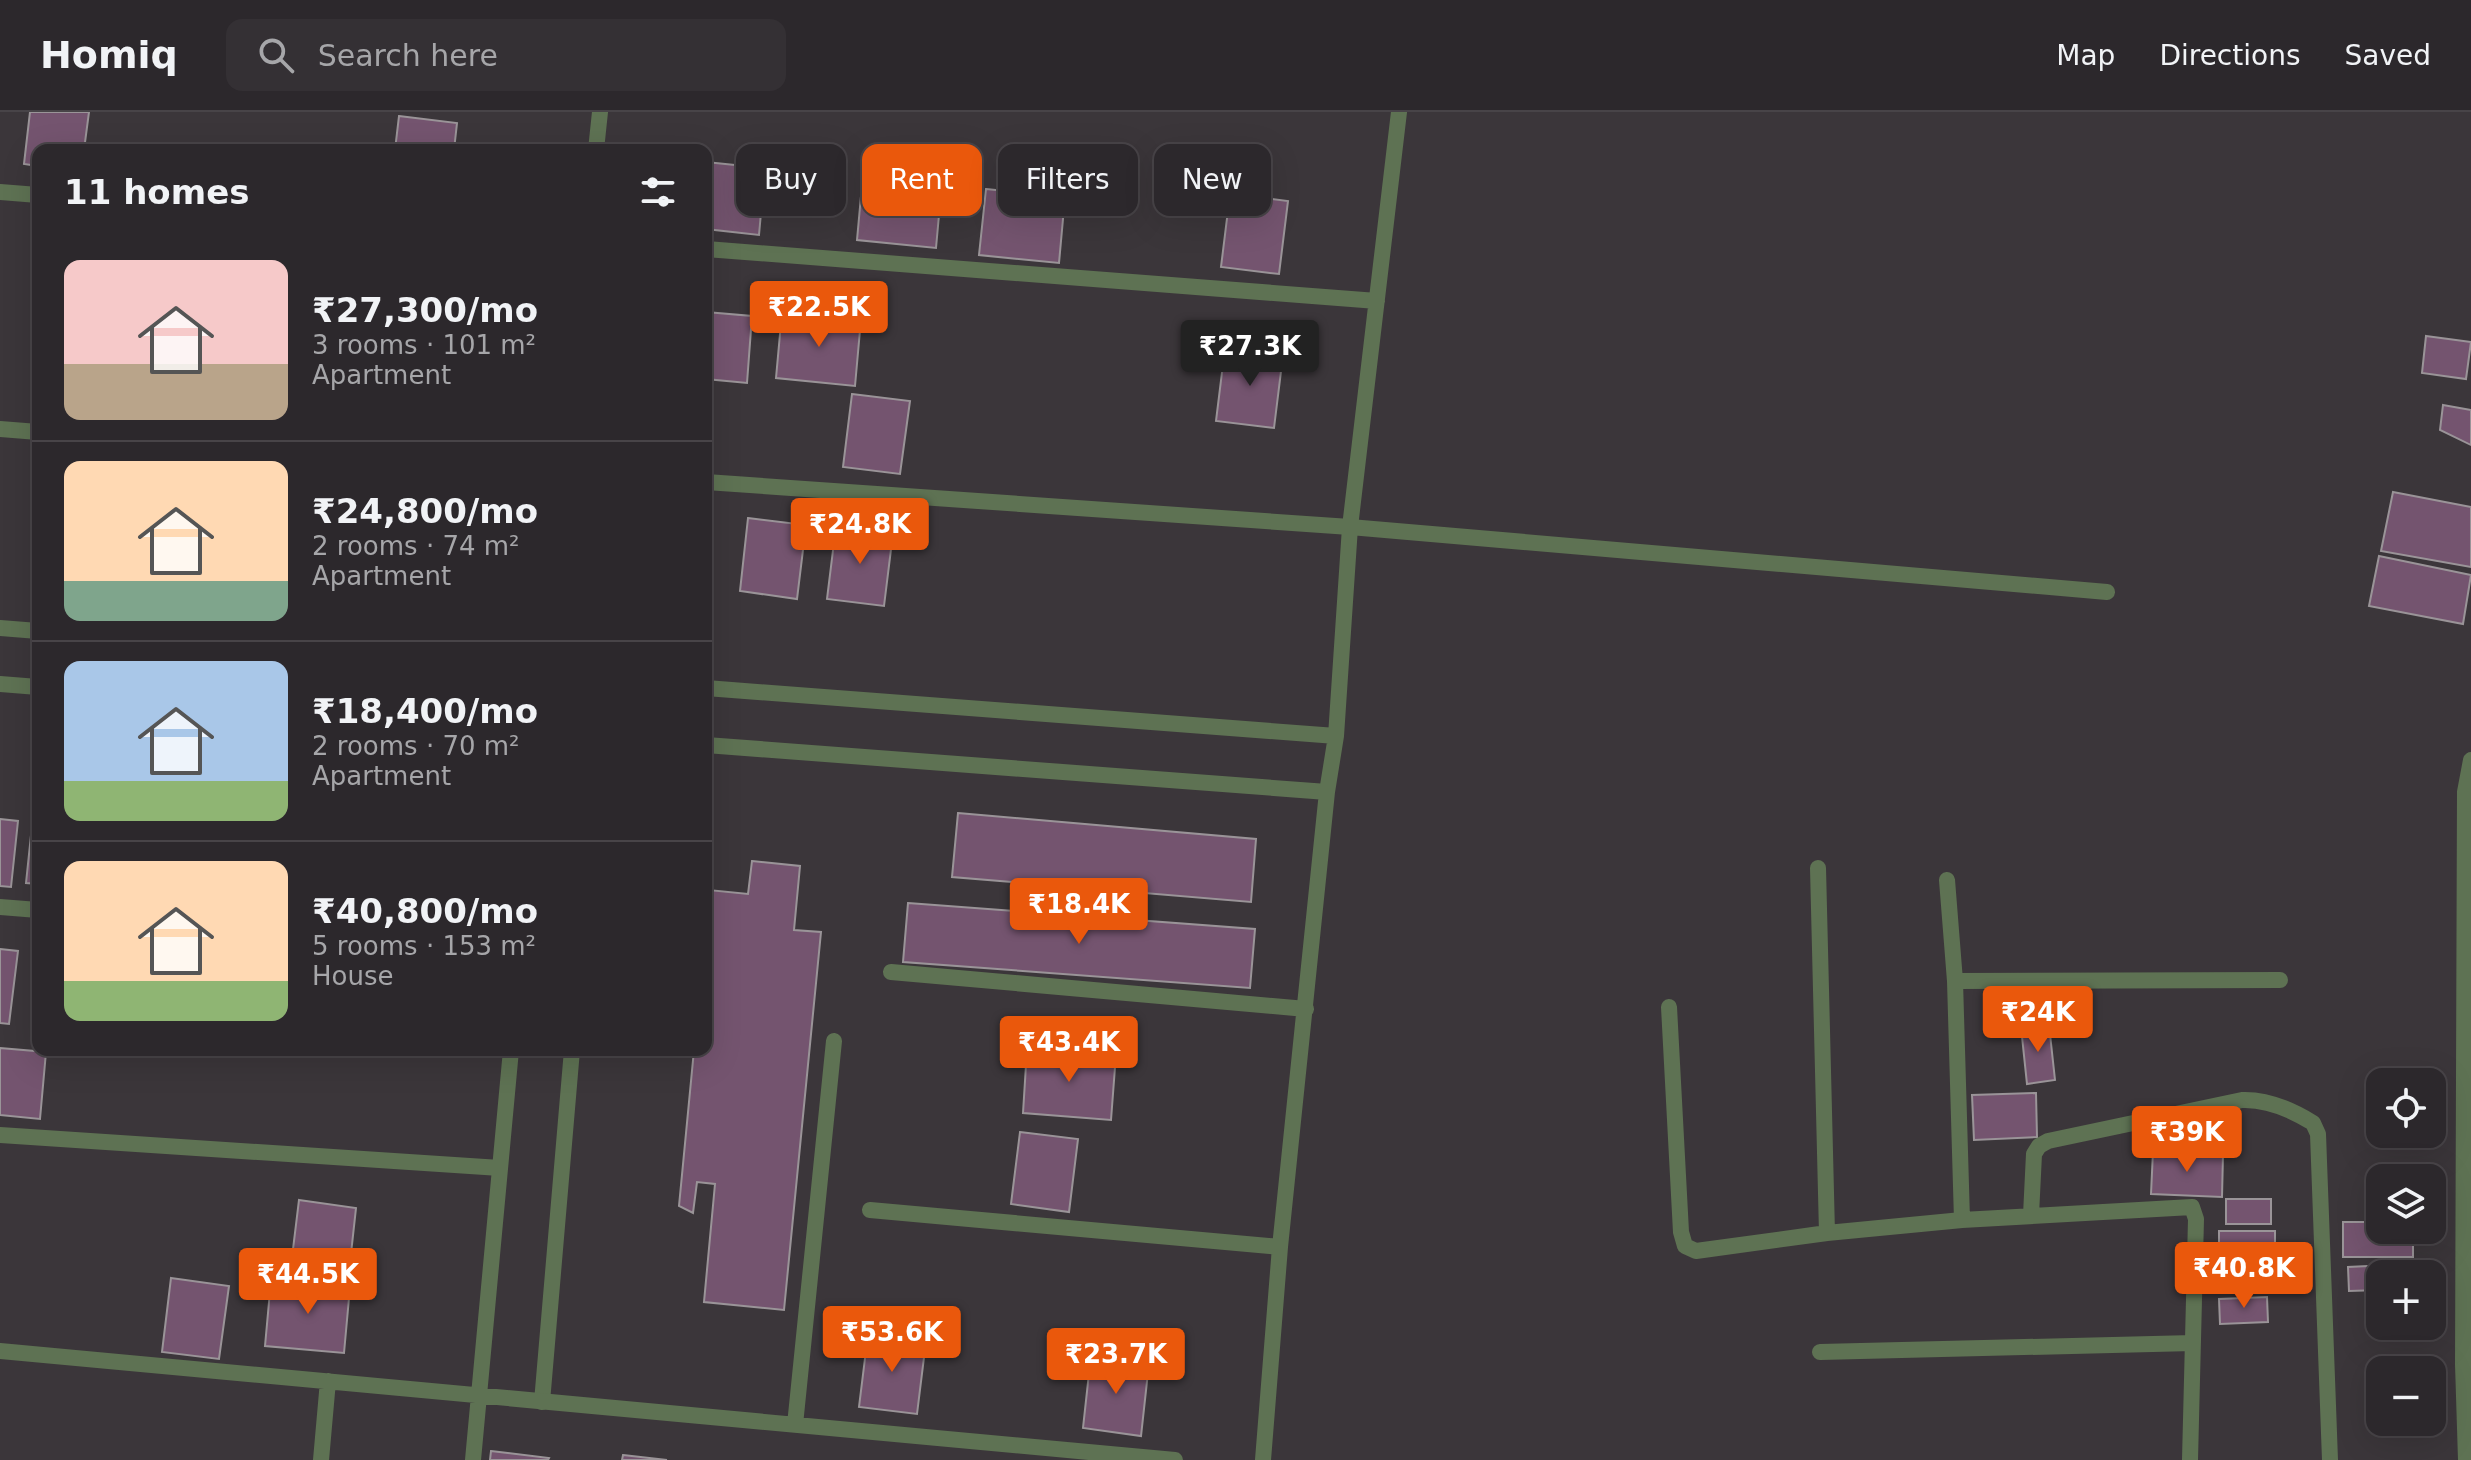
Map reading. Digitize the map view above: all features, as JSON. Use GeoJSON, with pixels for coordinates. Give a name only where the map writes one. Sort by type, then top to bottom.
{"type":"FeatureCollection","features":[{"type":"Feature","properties":{"kind":"street"},"geometry":{"type":"LineString","coordinates":[[597,144],[600,112]]}},
{"type":"Feature","properties":{"kind":"street"},"geometry":{"type":"LineString","coordinates":[[1263,1460],[1280,1247],[1327,792],[1336,736],[1350,527],[1399,112]]}},
{"type":"Feature","properties":{"kind":"street"},"geometry":{"type":"LineString","coordinates":[[0,192],[32,195]]}},
{"type":"Feature","properties":{"kind":"street"},"geometry":{"type":"LineString","coordinates":[[712,249],[1377,301]]}},
{"type":"Feature","properties":{"kind":"street"},"geometry":{"type":"LineString","coordinates":[[0,429],[32,432]]}},
{"type":"Feature","properties":{"kind":"street"},"geometry":{"type":"LineString","coordinates":[[712,482],[1350,527],[2107,592]]}},
{"type":"Feature","properties":{"kind":"street"},"geometry":{"type":"LineString","coordinates":[[0,628],[32,631]]}},
{"type":"Feature","properties":{"kind":"street"},"geometry":{"type":"LineString","coordinates":[[0,684],[32,687]]}},
{"type":"Feature","properties":{"kind":"street"},"geometry":{"type":"LineString","coordinates":[[712,688],[1336,736]]}},
{"type":"Feature","properties":{"kind":"street"},"geometry":{"type":"LineString","coordinates":[[712,745],[1327,792]]}},
{"type":"Feature","properties":{"kind":"street"},"geometry":{"type":"LineString","coordinates":[[2466,1460],[2468,792],[2471,760]]}},
{"type":"Feature","properties":{"kind":"street"},"geometry":{"type":"LineString","coordinates":[[1818,868],[1827,1233]]}},
{"type":"Feature","properties":{"kind":"street"},"geometry":{"type":"LineString","coordinates":[[1947,880],[1955,981],[1962,1220]]}},
{"type":"Feature","properties":{"kind":"street"},"geometry":{"type":"LineString","coordinates":[[0,907],[32,910]]}},
{"type":"Feature","properties":{"kind":"street"},"geometry":{"type":"LineString","coordinates":[[891,972],[1306,1009]]}},
{"type":"Feature","properties":{"kind":"street"},"geometry":{"type":"LineString","coordinates":[[1955,981],[2280,980]]}},
{"type":"Feature","properties":{"kind":"street"},"geometry":{"type":"LineString","coordinates":[[1669,1007],[1681,1232],[1685,1246],[1696,1251],[1827,1233],[1962,1220],[2192,1207],[2196,1219],[2190,1460]]}},
{"type":"Feature","properties":{"kind":"street"},"geometry":{"type":"LineString","coordinates":[[795,1425],[834,1041]]}},
{"type":"Feature","properties":{"kind":"street"},"geometry":{"type":"LineString","coordinates":[[473,1460],[510,1056]]}},
{"type":"Feature","properties":{"kind":"street"},"geometry":{"type":"LineString","coordinates":[[542,1402],[571,1056]]}},
{"type":"Feature","properties":{"kind":"street"},"geometry":{"type":"LineString","coordinates":[[2031,1215],[2034,1154],[2039,1146],[2048,1141],[2242,1100],[2258,1099],[2313,1123],[2318,1134],[2330,1460]]}},
{"type":"Feature","properties":{"kind":"street"},"geometry":{"type":"LineString","coordinates":[[0,1135],[500,1168]]}},
{"type":"Feature","properties":{"kind":"street"},"geometry":{"type":"LineString","coordinates":[[870,1210],[1280,1247]]}},
{"type":"Feature","properties":{"kind":"street"},"geometry":{"type":"LineString","coordinates":[[1820,1352],[2193,1343]]}},
{"type":"Feature","properties":{"kind":"street"},"geometry":{"type":"LineString","coordinates":[[0,1351],[1175,1460]]}},
{"type":"Feature","properties":{"kind":"street"},"geometry":{"type":"LineString","coordinates":[[321,1460],[328,1381]]}},
{"type":"Feature","properties":{"kind":"building"},"geometry":{"type":"Polygon","coordinates":[[[30,112],[89,112],[85,144],[32,144],[32,165],[24,164],[30,112]]]}},
{"type":"Feature","properties":{"kind":"building"},"geometry":{"type":"Polygon","coordinates":[[[399,116],[457,123],[455,144],[396,144],[399,116]]]}},
{"type":"Feature","properties":{"kind":"building"},"geometry":{"type":"Polygon","coordinates":[[[712,163],[736,165],[736,216],[761,216],[759,235],[712,230],[712,163]]]}},
{"type":"Feature","properties":{"kind":"building"},"geometry":{"type":"Polygon","coordinates":[[[862,185],[862,216],[939,216],[936,248],[857,240],[862,185]]]}},
{"type":"Feature","properties":{"kind":"building"},"geometry":{"type":"Polygon","coordinates":[[[986,189],[998,190],[998,216],[1063,216],[1059,263],[979,255],[986,189]]]}},
{"type":"Feature","properties":{"kind":"building"},"geometry":{"type":"Polygon","coordinates":[[[1271,199],[1288,201],[1279,274],[1221,267],[1227,216],[1271,216],[1271,199]]]}},
{"type":"Feature","properties":{"kind":"building"},"geometry":{"type":"Polygon","coordinates":[[[782,312],[861,319],[855,386],[776,378],[782,312]]]}},
{"type":"Feature","properties":{"kind":"building"},"geometry":{"type":"Polygon","coordinates":[[[712,313],[752,316],[747,383],[712,380],[712,313]]]}},
{"type":"Feature","properties":{"kind":"building"},"geometry":{"type":"Polygon","coordinates":[[[2426,336],[2471,342],[2466,379],[2422,373],[2426,336]]]}},
{"type":"Feature","properties":{"kind":"building"},"geometry":{"type":"Polygon","coordinates":[[[1225,348],[1283,355],[1274,428],[1216,421],[1225,348]]]}},
{"type":"Feature","properties":{"kind":"building"},"geometry":{"type":"Polygon","coordinates":[[[852,394],[910,401],[900,474],[843,467],[852,394]]]}},
{"type":"Feature","properties":{"kind":"building"},"geometry":{"type":"Polygon","coordinates":[[[2443,405],[2471,410],[2471,445],[2440,430],[2443,405]]]}},
{"type":"Feature","properties":{"kind":"building"},"geometry":{"type":"Polygon","coordinates":[[[2393,492],[2471,507],[2471,567],[2381,551],[2393,492]]]}},
{"type":"Feature","properties":{"kind":"building"},"geometry":{"type":"Polygon","coordinates":[[[748,518],[806,525],[797,599],[740,591],[748,518]]]}},
{"type":"Feature","properties":{"kind":"building"},"geometry":{"type":"Polygon","coordinates":[[[836,526],[893,533],[884,606],[827,599],[836,526]]]}},
{"type":"Feature","properties":{"kind":"building"},"geometry":{"type":"Polygon","coordinates":[[[2379,556],[2471,575],[2463,624],[2369,606],[2379,556]]]}},
{"type":"Feature","properties":{"kind":"building"},"geometry":{"type":"Polygon","coordinates":[[[958,813],[1256,839],[1251,902],[952,877],[958,813]]]}},
{"type":"Feature","properties":{"kind":"building"},"geometry":{"type":"Polygon","coordinates":[[[0,819],[18,821],[11,887],[0,886],[0,819]]]}},
{"type":"Feature","properties":{"kind":"building"},"geometry":{"type":"Polygon","coordinates":[[[32,826],[32,884],[26,883],[32,826]]]}},
{"type":"Feature","properties":{"kind":"building"},"geometry":{"type":"Polygon","coordinates":[[[752,861],[800,866],[794,930],[821,932],[784,1310],[704,1302],[715,1184],[697,1182],[693,1213],[679,1206],[693,1056],[712,1056],[712,890],[748,894],[752,861]]]}},
{"type":"Feature","properties":{"kind":"building"},"geometry":{"type":"Polygon","coordinates":[[[908,903],[1255,929],[1250,988],[903,962],[908,903]]]}},
{"type":"Feature","properties":{"kind":"building"},"geometry":{"type":"Polygon","coordinates":[[[0,949],[18,951],[9,1024],[0,1023],[0,949]]]}},
{"type":"Feature","properties":{"kind":"building"},"geometry":{"type":"Polygon","coordinates":[[[2049,1025],[2055,1080],[2027,1084],[2021,1027],[2049,1025]]]}},
{"type":"Feature","properties":{"kind":"building"},"geometry":{"type":"Polygon","coordinates":[[[0,1048],[32,1051],[32,1056],[46,1056],[40,1119],[0,1115],[0,1048]]]}},
{"type":"Feature","properties":{"kind":"building"},"geometry":{"type":"Polygon","coordinates":[[[1027,1049],[1116,1054],[1111,1120],[1023,1113],[1027,1049]]]}},
{"type":"Feature","properties":{"kind":"building"},"geometry":{"type":"Polygon","coordinates":[[[2036,1093],[2037,1137],[1974,1140],[1972,1095],[2036,1093]]]}},
{"type":"Feature","properties":{"kind":"building"},"geometry":{"type":"Polygon","coordinates":[[[1020,1132],[1078,1139],[1069,1212],[1011,1204],[1020,1132]]]}},
{"type":"Feature","properties":{"kind":"building"},"geometry":{"type":"Polygon","coordinates":[[[2153,1151],[2223,1154],[2222,1197],[2151,1194],[2153,1151]]]}},
{"type":"Feature","properties":{"kind":"building"},"geometry":{"type":"Polygon","coordinates":[[[2226,1199],[2271,1199],[2271,1224],[2226,1224],[2226,1199]]]}},
{"type":"Feature","properties":{"kind":"building"},"geometry":{"type":"Polygon","coordinates":[[[299,1200],[356,1208],[348,1281],[290,1274],[299,1200]]]}},
{"type":"Feature","properties":{"kind":"building"},"geometry":{"type":"Polygon","coordinates":[[[2343,1222],[2366,1222],[2366,1244],[2413,1244],[2413,1257],[2343,1257],[2343,1222]]]}},
{"type":"Feature","properties":{"kind":"building"},"geometry":{"type":"Polygon","coordinates":[[[2219,1231],[2275,1231],[2275,1258],[2219,1259],[2219,1231]]]}},
{"type":"Feature","properties":{"kind":"building"},"geometry":{"type":"Polygon","coordinates":[[[2274,1264],[2275,1291],[2212,1292],[2212,1266],[2274,1264]]]}},
{"type":"Feature","properties":{"kind":"building"},"geometry":{"type":"Polygon","coordinates":[[[2366,1266],[2366,1290],[2349,1291],[2348,1267],[2366,1266]]]}},
{"type":"Feature","properties":{"kind":"building"},"geometry":{"type":"Polygon","coordinates":[[[171,1278],[229,1286],[219,1359],[162,1352],[171,1278]]]}},
{"type":"Feature","properties":{"kind":"building"},"geometry":{"type":"Polygon","coordinates":[[[271,1280],[350,1287],[344,1353],[265,1346],[271,1280]]]}},
{"type":"Feature","properties":{"kind":"building"},"geometry":{"type":"Polygon","coordinates":[[[2267,1297],[2268,1322],[2220,1324],[2219,1299],[2267,1297]]]}},
{"type":"Feature","properties":{"kind":"building"},"geometry":{"type":"Polygon","coordinates":[[[868,1334],[926,1341],[917,1414],[859,1407],[868,1334]]]}},
{"type":"Feature","properties":{"kind":"building"},"geometry":{"type":"Polygon","coordinates":[[[1091,1355],[1149,1363],[1141,1436],[1083,1428],[1091,1355]]]}},
{"type":"Feature","properties":{"kind":"building"},"geometry":{"type":"Polygon","coordinates":[[[491,1451],[549,1458],[490,1460],[491,1451]]]}},
{"type":"Feature","properties":{"kind":"building"},"geometry":{"type":"Polygon","coordinates":[[[623,1455],[667,1460],[622,1460],[623,1455]]]}}]}
